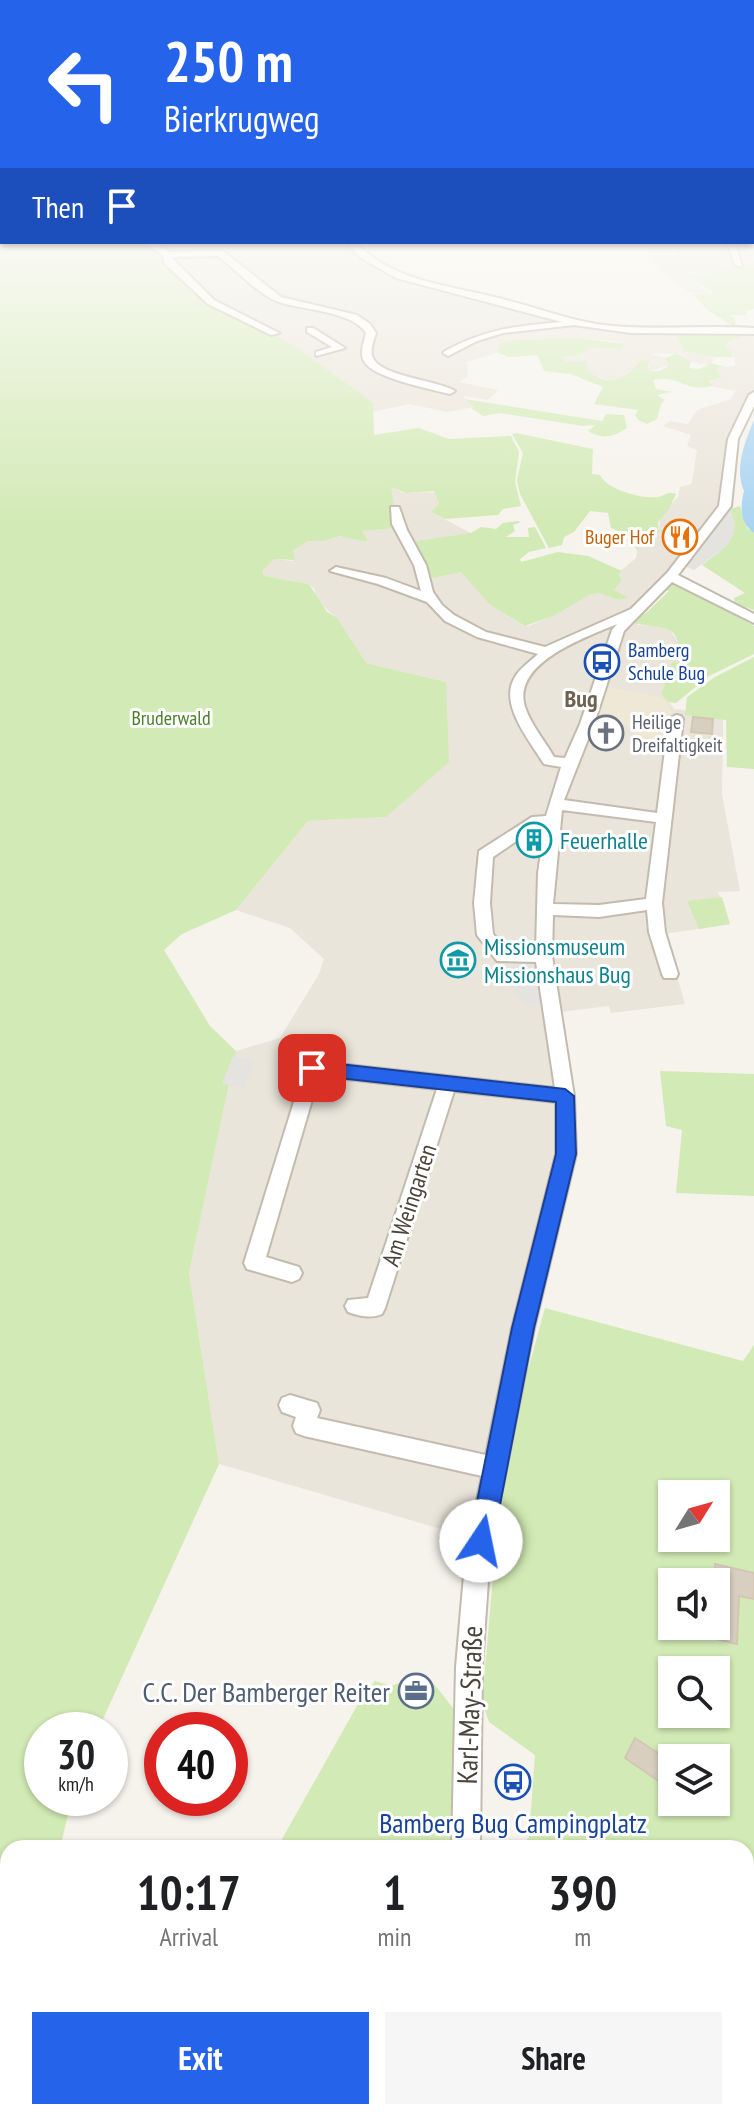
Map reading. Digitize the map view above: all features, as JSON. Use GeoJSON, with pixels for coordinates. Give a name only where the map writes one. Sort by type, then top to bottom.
{"type":"FeatureCollection","features":[{"type":"Feature","properties":{"kind":"street"},"geometry":{"type":"LineString","coordinates":[[264,328],[274,333]]}},
{"type":"Feature","properties":{"kind":"street"},"geometry":{"type":"LineString","coordinates":[[319,354],[359,343],[368,328]]}},
{"type":"Feature","properties":{"kind":"street"},"geometry":{"type":"LineString","coordinates":[[448,353],[474,339],[502,330],[543,328]]}},
{"type":"Feature","properties":{"kind":"street"},"geometry":{"type":"LineString","coordinates":[[614,328],[754,331]]}},
{"type":"Feature","properties":{"kind":"street"},"geometry":{"type":"LineString","coordinates":[[310,330],[340,348]]}},
{"type":"Feature","properties":{"kind":"street"},"geometry":{"type":"LineString","coordinates":[[359,343],[373,365],[391,374],[450,391]]}},
{"type":"Feature","properties":{"kind":"street"},"geometry":{"type":"LineString","coordinates":[[568,763],[549,761],[518,707],[516,693],[521,678],[546,651],[634,613],[671,576],[725,506],[733,439],[754,395]]}},
{"type":"Feature","properties":{"kind":"street"},"geometry":{"type":"LineString","coordinates":[[395,509],[403,539],[421,565],[430,599]]}},
{"type":"Feature","properties":{"kind":"street"},"geometry":{"type":"LineString","coordinates":[[336,571],[382,581],[430,599],[451,617],[488,639],[546,651]]}},
{"type":"Feature","properties":{"kind":"street"},"geometry":{"type":"LineString","coordinates":[[671,576],[754,619]]}},
{"type":"Feature","properties":{"kind":"street","name":"Karl-May-Straße"},"geometry":{"type":"LineString","coordinates":[[466,1840],[471,1621],[478,1552],[526,1316],[566,1154],[565,1096],[544,956],[552,822],[568,763],[587,724],[614,638],[634,613]]}},
{"type":"Feature","properties":{"kind":"street"},"geometry":{"type":"LineString","coordinates":[[670,974],[657,932],[654,903],[676,719]]}},
{"type":"Feature","properties":{"kind":"street"},"geometry":{"type":"LineString","coordinates":[[555,804],[662,818]]}},
{"type":"Feature","properties":{"kind":"street"},"geometry":{"type":"LineString","coordinates":[[544,956],[503,957],[490,945],[484,924],[483,861],[490,850],[537,820],[552,822]]}},
{"type":"Feature","properties":{"kind":"street"},"geometry":{"type":"LineString","coordinates":[[545,909],[599,911],[654,903]]}},
{"type":"Feature","properties":{"kind":"street"},"geometry":{"type":"LineString","coordinates":[[292,1273],[254,1263],[312,1068],[565,1096]]}},
{"type":"Feature","properties":{"kind":"street","name":"Am Weingarten"},"geometry":{"type":"LineString","coordinates":[[355,1306],[375,1308],[448,1082]]}},
{"type":"Feature","properties":{"kind":"street"},"geometry":{"type":"LineString","coordinates":[[290,1405],[309,1410],[304,1426],[494,1468]]}},
{"type":"Feature","properties":{"kind":"shaded area"},"geometry":{"type":"Polygon","coordinates":[[[256,328],[675,328],[683,351],[710,355],[714,360],[709,364],[699,364],[679,353],[651,354],[668,359],[669,365],[651,371],[647,370],[650,364],[647,360],[618,379],[608,380],[593,376],[586,369],[586,361],[567,362],[561,357],[581,355],[589,348],[622,349],[621,342],[581,338],[517,340],[499,345],[499,352],[467,362],[468,377],[459,382],[498,390],[488,400],[463,396],[475,407],[447,412],[409,404],[372,412],[373,403],[333,377],[303,352],[256,328]]]}},
{"type":"Feature","properties":{"kind":"shaded area"},"geometry":{"type":"Polygon","coordinates":[[[754,335],[754,389],[726,443],[723,503],[672,570],[629,610],[638,615],[638,625],[667,627],[679,642],[680,658],[667,672],[646,676],[665,684],[661,694],[675,709],[723,716],[722,794],[740,891],[718,892],[730,924],[665,934],[685,1004],[611,1013],[609,1006],[545,1014],[561,1105],[560,1167],[475,1539],[219,1464],[189,1273],[236,1051],[280,1038],[319,974],[324,959],[290,928],[236,910],[308,821],[386,817],[446,682],[366,663],[334,616],[315,598],[315,590],[309,584],[264,576],[263,569],[274,559],[293,561],[293,551],[308,541],[325,541],[339,536],[366,542],[368,540],[362,531],[397,528],[390,486],[403,493],[436,492],[439,503],[431,512],[469,532],[499,561],[462,572],[490,605],[523,625],[529,626],[545,619],[589,595],[599,593],[618,600],[628,598],[614,590],[618,573],[636,558],[638,546],[650,543],[659,533],[660,516],[678,497],[680,487],[691,484],[693,476],[697,450],[687,446],[691,435],[663,426],[670,421],[688,424],[697,410],[731,399],[735,391],[711,386],[708,382],[721,378],[717,368],[735,366],[734,355],[727,352],[725,345],[731,340],[741,339],[741,336],[754,335]]]}},
{"type":"Feature","properties":{"kind":"shaded area"},"geometry":{"type":"Polygon","coordinates":[[[727,509],[735,524],[727,546],[694,570],[685,566],[727,509]]]}},
{"type":"Feature","properties":{"kind":"shaded area"},"geometry":{"type":"Polygon","coordinates":[[[606,687],[661,697],[667,702],[671,712],[663,755],[628,750],[635,727],[596,721],[606,687]]]}},
{"type":"Feature","properties":{"kind":"shaded area"},"geometry":{"type":"Polygon","coordinates":[[[525,963],[539,983],[541,1006],[523,1004],[500,970],[525,963]]]}},
{"type":"Feature","properties":{"kind":"shaded area"},"geometry":{"type":"Polygon","coordinates":[[[233,1056],[255,1060],[244,1088],[222,1084],[233,1056]]]}},
{"type":"Feature","properties":{"kind":"green space","name":"Bruderwald"},"geometry":{"type":"Polygon","coordinates":[[[0,328],[263,328],[299,349],[373,403],[374,435],[419,428],[449,439],[511,436],[519,452],[515,482],[521,506],[503,509],[498,515],[445,519],[431,512],[439,503],[434,491],[406,493],[391,487],[398,528],[362,531],[368,540],[366,542],[339,536],[325,541],[308,541],[293,551],[295,560],[274,559],[263,570],[264,576],[309,584],[327,612],[337,618],[366,663],[446,682],[449,762],[386,817],[308,821],[236,910],[182,934],[164,950],[210,1026],[236,1051],[189,1273],[219,1464],[106,1712],[24,1712],[24,1816],[68,1816],[62,1840],[0,1840],[0,328]]]}},
{"type":"Feature","properties":{"kind":"green space"},"geometry":{"type":"Polygon","coordinates":[[[676,333],[754,335],[741,336],[741,339],[731,340],[725,345],[734,357],[714,357],[683,351],[676,333]]]}},
{"type":"Feature","properties":{"kind":"green space"},"geometry":{"type":"Polygon","coordinates":[[[581,338],[624,344],[622,349],[589,348],[581,355],[561,357],[567,362],[586,361],[587,370],[604,380],[624,376],[642,360],[650,361],[647,370],[662,370],[669,365],[665,358],[677,353],[691,362],[689,368],[700,369],[710,363],[726,367],[717,368],[721,378],[709,381],[712,386],[703,388],[670,379],[653,380],[656,389],[672,392],[657,395],[665,400],[657,419],[647,424],[638,420],[635,415],[638,410],[594,404],[603,387],[571,374],[544,371],[537,355],[509,357],[498,353],[500,344],[517,340],[581,338]]]}},
{"type":"Feature","properties":{"kind":"green space"},"geometry":{"type":"Polygon","coordinates":[[[465,399],[602,421],[606,414],[624,415],[627,428],[603,436],[588,431],[596,425],[583,426],[500,413],[483,416],[471,408],[475,407],[465,399]]]}},
{"type":"Feature","properties":{"kind":"green space"},"geometry":{"type":"Polygon","coordinates":[[[512,434],[593,449],[592,474],[600,475],[610,485],[626,492],[651,497],[676,494],[658,522],[659,532],[650,543],[638,546],[638,551],[626,534],[611,528],[608,513],[590,511],[574,532],[564,537],[562,545],[549,548],[520,494],[517,480],[523,453],[512,434]]]}},
{"type":"Feature","properties":{"kind":"green space"},"geometry":{"type":"Polygon","coordinates":[[[740,506],[747,528],[754,533],[754,610],[734,603],[734,598],[745,593],[702,565],[728,542],[732,529],[730,509],[740,506]]]}},
{"type":"Feature","properties":{"kind":"green space"},"geometry":{"type":"Polygon","coordinates":[[[521,522],[513,525],[515,531],[506,537],[529,537],[528,528],[535,527],[546,548],[529,552],[520,559],[521,562],[558,552],[588,556],[622,571],[618,574],[622,580],[614,590],[629,598],[618,600],[599,593],[589,595],[555,615],[525,626],[490,605],[461,572],[427,579],[411,542],[471,533],[481,527],[496,529],[503,523],[521,522]]]}},
{"type":"Feature","properties":{"kind":"green space"},"geometry":{"type":"Polygon","coordinates":[[[672,585],[685,585],[754,626],[754,654],[709,676],[676,703],[668,702],[661,694],[665,684],[646,676],[666,672],[673,662],[685,660],[678,651],[675,635],[670,630],[633,622],[641,613],[645,614],[672,585]]]}},
{"type":"Feature","properties":{"kind":"green space"},"geometry":{"type":"Polygon","coordinates":[[[754,657],[754,769],[727,767],[726,720],[685,715],[687,697],[715,677],[754,657]]]}},
{"type":"Feature","properties":{"kind":"green space"},"geometry":{"type":"Polygon","coordinates":[[[722,897],[730,924],[699,929],[687,901],[722,897]]]}},
{"type":"Feature","properties":{"kind":"green space"},"geometry":{"type":"Polygon","coordinates":[[[660,1071],[754,1074],[754,1196],[676,1193],[682,1130],[666,1126],[660,1071]]]}},
{"type":"Feature","properties":{"kind":"green space"},"geometry":{"type":"Polygon","coordinates":[[[545,1308],[743,1361],[754,1345],[754,1840],[527,1840],[535,1755],[489,1722],[482,1702],[495,1555],[513,1424],[545,1308]]]}},
{"type":"Feature","properties":{"kind":"green space"},"geometry":{"type":"Polygon","coordinates":[[[411,1679],[435,1685],[456,1712],[453,1840],[282,1840],[358,1704],[375,1681],[391,1686],[411,1679]]]}},
{"type":"Feature","properties":{"kind":"water"},"geometry":{"type":"Polygon","coordinates":[[[754,420],[754,533],[746,525],[742,514],[744,491],[740,464],[754,420]]]}},
{"type":"Feature","properties":{"kind":"building"},"geometry":{"type":"Polygon","coordinates":[[[693,717],[713,719],[712,734],[691,732],[693,717]]]}},
{"type":"Feature","properties":{"kind":"building"},"geometry":{"type":"Polygon","coordinates":[[[715,1564],[754,1573],[754,1599],[739,1596],[737,1644],[720,1640],[730,1640],[730,1568],[715,1568],[715,1564]]]}},
{"type":"Feature","properties":{"kind":"building"},"geometry":{"type":"Polygon","coordinates":[[[635,1738],[658,1753],[658,1781],[625,1758],[635,1738]]]}},
{"type":"Feature","properties":{"kind":"place","name":"Buger Hof"},"geometry":{"type":"Point","coordinates":[680,537]}},
{"type":"Feature","properties":{"kind":"place","name":"Bamberg Schule Bug"},"geometry":{"type":"Point","coordinates":[602,662]}},
{"type":"Feature","properties":{"kind":"place","name":"Heilige Dreifaltigkeit"},"geometry":{"type":"Point","coordinates":[606,733]}},
{"type":"Feature","properties":{"kind":"place","name":"Feuerhalle"},"geometry":{"type":"Point","coordinates":[534,840]}},
{"type":"Feature","properties":{"kind":"place","name":"Missionsmuseum Missionshaus Bug"},"geometry":{"type":"Point","coordinates":[458,960]}},
{"type":"Feature","properties":{"kind":"place","name":"C.C. Der Bamberger Reiter"},"geometry":{"type":"Point","coordinates":[416,1691]}},
{"type":"Feature","properties":{"kind":"place","name":"Bamberg Bug Campingplatz"},"geometry":{"type":"Point","coordinates":[513,1782]}},
{"type":"Feature","properties":{"kind":"district","name":"Bug"},"geometry":{"type":"Point","coordinates":[581,698]}},
{"type":"Feature","properties":{"kind":"route"},"geometry":{"type":"LineString","coordinates":[[312,1068],[565,1096],[566,1154],[523,1328],[481,1541]]}}]}
